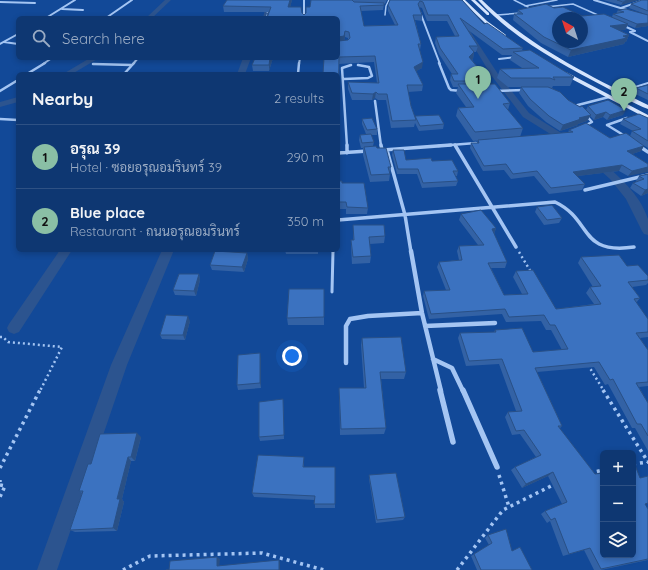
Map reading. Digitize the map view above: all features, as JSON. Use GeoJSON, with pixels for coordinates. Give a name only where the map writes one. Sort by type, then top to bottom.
{"type":"FeatureCollection","features":[{"type":"Feature","properties":{"kind":"main road"},"geometry":{"type":"LineString","coordinates":[[463,0],[486,22],[510,40]]}},
{"type":"Feature","properties":{"kind":"main road"},"geometry":{"type":"LineString","coordinates":[[473,0],[497,22],[576,69],[648,107]]}},
{"type":"Feature","properties":{"kind":"main road"},"geometry":{"type":"LineString","coordinates":[[480,0],[519,34]]}},
{"type":"Feature","properties":{"kind":"main road"},"geometry":{"type":"LineString","coordinates":[[562,72],[648,117]]}},
{"type":"Feature","properties":{"kind":"street"},"geometry":{"type":"LineString","coordinates":[[50,16],[75,0]]}},
{"type":"Feature","properties":{"kind":"street"},"geometry":{"type":"LineString","coordinates":[[109,16],[132,0]]}},
{"type":"Feature","properties":{"kind":"street"},"geometry":{"type":"LineString","coordinates":[[304,0],[304,16]]}},
{"type":"Feature","properties":{"kind":"street"},"geometry":{"type":"LineString","coordinates":[[594,0],[634,13]]}},
{"type":"Feature","properties":{"kind":"street"},"geometry":{"type":"LineString","coordinates":[[620,8],[646,0]]}},
{"type":"Feature","properties":{"kind":"street"},"geometry":{"type":"LineString","coordinates":[[0,2],[35,3]]}},
{"type":"Feature","properties":{"kind":"street"},"geometry":{"type":"LineString","coordinates":[[62,9],[82,10]]}},
{"type":"Feature","properties":{"kind":"street"},"geometry":{"type":"LineString","coordinates":[[420,9],[448,88],[451,90],[465,91]]}},
{"type":"Feature","properties":{"kind":"street"},"geometry":{"type":"LineString","coordinates":[[616,22],[635,31],[630,32],[648,41]]}},
{"type":"Feature","properties":{"kind":"street"},"geometry":{"type":"LineString","coordinates":[[0,44],[16,35]]}},
{"type":"Feature","properties":{"kind":"street"},"geometry":{"type":"LineString","coordinates":[[4,42],[16,44]]}},
{"type":"Feature","properties":{"kind":"street"},"geometry":{"type":"LineString","coordinates":[[499,59],[519,57]]}},
{"type":"Feature","properties":{"kind":"street"},"geometry":{"type":"LineString","coordinates":[[30,72],[49,60]]}},
{"type":"Feature","properties":{"kind":"street"},"geometry":{"type":"LineString","coordinates":[[126,72],[136,60]]}},
{"type":"Feature","properties":{"kind":"street"},"geometry":{"type":"LineString","coordinates":[[298,72],[300,60]]}},
{"type":"Feature","properties":{"kind":"street"},"geometry":{"type":"LineString","coordinates":[[93,64],[132,65]]}},
{"type":"Feature","properties":{"kind":"street"},"geometry":{"type":"LineString","coordinates":[[347,153],[344,78],[342,68],[351,65]]}},
{"type":"Feature","properties":{"kind":"street"},"geometry":{"type":"LineString","coordinates":[[344,78],[368,78],[372,76],[369,67],[358,65]]}},
{"type":"Feature","properties":{"kind":"street"},"geometry":{"type":"LineString","coordinates":[[0,91],[16,81]]}},
{"type":"Feature","properties":{"kind":"street"},"geometry":{"type":"LineString","coordinates":[[493,91],[530,90]]}},
{"type":"Feature","properties":{"kind":"street"},"geometry":{"type":"LineString","coordinates":[[574,106],[609,97]]}},
{"type":"Feature","properties":{"kind":"street"},"geometry":{"type":"LineString","coordinates":[[375,101],[382,150]]}},
{"type":"Feature","properties":{"kind":"street"},"geometry":{"type":"LineString","coordinates":[[569,102],[589,117],[592,122],[580,127]]}},
{"type":"Feature","properties":{"kind":"street"},"geometry":{"type":"LineString","coordinates":[[635,116],[642,114]]}},
{"type":"Feature","properties":{"kind":"street"},"geometry":{"type":"LineString","coordinates":[[0,118],[16,120]]}},
{"type":"Feature","properties":{"kind":"street"},"geometry":{"type":"LineString","coordinates":[[628,118],[607,125],[630,140]]}},
{"type":"Feature","properties":{"kind":"street"},"geometry":{"type":"LineString","coordinates":[[340,153],[481,143]]}},
{"type":"Feature","properties":{"kind":"street"},"geometry":{"type":"LineString","coordinates":[[636,144],[648,152]]}},
{"type":"Feature","properties":{"kind":"street"},"geometry":{"type":"LineString","coordinates":[[455,145],[516,247]]}},
{"type":"Feature","properties":{"kind":"street"},"geometry":{"type":"LineString","coordinates":[[387,150],[405,215],[422,313],[453,442]]}},
{"type":"Feature","properties":{"kind":"street"},"geometry":{"type":"LineString","coordinates":[[585,190],[648,175]]}},
{"type":"Feature","properties":{"kind":"street"},"geometry":{"type":"LineString","coordinates":[[340,220],[555,202],[566,207],[593,240],[600,246],[610,249],[634,247]]}},
{"type":"Feature","properties":{"kind":"street"},"geometry":{"type":"LineString","coordinates":[[346,363],[346,326],[350,319],[362,316],[405,316],[422,313]]}},
{"type":"Feature","properties":{"kind":"street"},"geometry":{"type":"LineString","coordinates":[[425,326],[496,323]]}},
{"type":"Feature","properties":{"kind":"street"},"geometry":{"type":"LineString","coordinates":[[433,359],[452,368],[456,374],[497,467]]}},
{"type":"Feature","properties":{"kind":"lane"},"geometry":{"type":"LineString","coordinates":[[385,15],[386,6],[389,0]]}},
{"type":"Feature","properties":{"kind":"lane"},"geometry":{"type":"LineString","coordinates":[[515,0],[522,0]]}},
{"type":"Feature","properties":{"kind":"lane"},"geometry":{"type":"LineString","coordinates":[[515,0],[528,7],[529,10],[526,12]]}},
{"type":"Feature","properties":{"kind":"lane"},"geometry":{"type":"LineString","coordinates":[[525,6],[556,0]]}},
{"type":"Feature","properties":{"kind":"lane"},"geometry":{"type":"LineString","coordinates":[[544,7],[573,4],[602,17]]}},
{"type":"Feature","properties":{"kind":"lane"},"geometry":{"type":"LineString","coordinates":[[497,15],[523,13]]}},
{"type":"Feature","properties":{"kind":"lane"},"geometry":{"type":"LineString","coordinates":[[619,92],[648,83]]}},
{"type":"Feature","properties":{"kind":"lane"},"geometry":{"type":"LineString","coordinates":[[332,292],[333,252]]}},
{"type":"Feature","properties":{"kind":"path"},"geometry":{"type":"LineString","coordinates":[[266,16],[269,6]]}},
{"type":"Feature","properties":{"kind":"path"},"geometry":{"type":"LineString","coordinates":[[516,247],[532,274]]}},
{"type":"Feature","properties":{"kind":"path"},"geometry":{"type":"LineString","coordinates":[[0,337],[3,337],[8,342],[62,347],[0,468]]}},
{"type":"Feature","properties":{"kind":"path"},"geometry":{"type":"LineString","coordinates":[[586,361],[648,462],[636,464]]}},
{"type":"Feature","properties":{"kind":"path"},"geometry":{"type":"LineString","coordinates":[[497,467],[509,507]]}},
{"type":"Feature","properties":{"kind":"path"},"geometry":{"type":"LineString","coordinates":[[588,473],[600,471]]}},
{"type":"Feature","properties":{"kind":"path"},"geometry":{"type":"LineString","coordinates":[[457,570],[503,510],[559,482]]}},
{"type":"Feature","properties":{"kind":"path"},"geometry":{"type":"LineString","coordinates":[[0,485],[5,486],[0,497]]}},
{"type":"Feature","properties":{"kind":"path"},"geometry":{"type":"LineString","coordinates":[[123,570],[150,556],[262,553],[324,570]]}},
{"type":"Feature","properties":{"kind":"building"},"geometry":{"type":"Polygon","coordinates":[[[227,0],[290,0],[288,7],[301,7],[304,15],[306,13],[306,7],[310,7],[311,0],[352,0],[354,2],[384,3],[384,5],[360,6],[364,26],[398,25],[388,5],[390,0],[462,0],[484,24],[487,23],[523,48],[503,49],[460,18],[478,46],[469,46],[474,52],[469,57],[489,81],[454,81],[451,74],[458,74],[440,48],[436,37],[459,36],[448,15],[428,15],[423,2],[420,1],[418,4],[422,15],[413,15],[421,44],[418,44],[423,62],[414,67],[423,85],[407,85],[411,106],[416,120],[392,121],[387,94],[378,94],[376,92],[373,94],[352,93],[348,82],[379,83],[375,56],[340,57],[340,41],[348,40],[350,38],[349,32],[345,31],[344,36],[340,37],[340,16],[268,16],[271,7],[223,6],[227,0]]]}},
{"type":"Feature","properties":{"kind":"building"},"geometry":{"type":"Polygon","coordinates":[[[642,0],[648,0],[648,11],[631,4],[642,0]]]}},
{"type":"Feature","properties":{"kind":"building"},"geometry":{"type":"Polygon","coordinates":[[[546,4],[554,8],[563,7],[574,12],[552,12],[552,41],[544,37],[514,14],[523,14],[518,10],[546,4]]]}},
{"type":"Feature","properties":{"kind":"building"},"geometry":{"type":"Polygon","coordinates":[[[626,9],[648,15],[648,23],[637,24],[613,14],[624,12],[618,10],[626,9]]]}},
{"type":"Feature","properties":{"kind":"building"},"geometry":{"type":"Polygon","coordinates":[[[604,14],[628,24],[610,26],[629,35],[623,36],[627,38],[588,46],[588,15],[604,14]]]}},
{"type":"Feature","properties":{"kind":"building"},"geometry":{"type":"Polygon","coordinates":[[[567,48],[580,48],[571,50],[567,48]]]}},
{"type":"Feature","properties":{"kind":"building"},"geometry":{"type":"Polygon","coordinates":[[[530,50],[574,77],[553,77],[555,80],[550,78],[511,78],[500,69],[539,68],[513,52],[530,50]]]}},
{"type":"Feature","properties":{"kind":"building"},"geometry":{"type":"Polygon","coordinates":[[[254,60],[270,60],[269,65],[252,65],[254,60]]]}},
{"type":"Feature","properties":{"kind":"building"},"geometry":{"type":"Polygon","coordinates":[[[324,60],[339,60],[339,72],[323,72],[324,60]]]}},
{"type":"Feature","properties":{"kind":"building"},"geometry":{"type":"Polygon","coordinates":[[[458,84],[495,84],[510,103],[503,104],[523,128],[475,132],[458,108],[474,107],[458,84]]]}},
{"type":"Feature","properties":{"kind":"building"},"geometry":{"type":"Polygon","coordinates":[[[648,85],[648,94],[636,88],[648,85]]]}},
{"type":"Feature","properties":{"kind":"building"},"geometry":{"type":"Polygon","coordinates":[[[521,87],[548,87],[560,92],[568,100],[580,107],[582,106],[591,115],[579,118],[581,119],[563,125],[549,116],[530,99],[521,87]]]}},
{"type":"Feature","properties":{"kind":"building"},"geometry":{"type":"Polygon","coordinates":[[[608,100],[626,110],[610,115],[606,112],[596,115],[588,106],[608,100]]]}},
{"type":"Feature","properties":{"kind":"building"},"geometry":{"type":"Polygon","coordinates":[[[639,114],[648,118],[648,141],[632,131],[641,129],[623,119],[639,114]]]}},
{"type":"Feature","properties":{"kind":"building"},"geometry":{"type":"Polygon","coordinates":[[[439,115],[444,124],[420,126],[415,116],[439,115]]]}},
{"type":"Feature","properties":{"kind":"building"},"geometry":{"type":"Polygon","coordinates":[[[372,118],[377,129],[367,130],[362,119],[372,118]]]}},
{"type":"Feature","properties":{"kind":"building"},"geometry":{"type":"Polygon","coordinates":[[[586,123],[610,138],[626,133],[644,146],[627,151],[648,164],[648,167],[632,171],[622,165],[573,172],[585,184],[551,188],[537,171],[513,174],[506,164],[484,166],[471,143],[479,143],[478,140],[573,132],[569,130],[586,123]]]}},
{"type":"Feature","properties":{"kind":"building"},"geometry":{"type":"Polygon","coordinates":[[[371,134],[374,142],[362,143],[360,135],[371,134]]]}},
{"type":"Feature","properties":{"kind":"building"},"geometry":{"type":"Polygon","coordinates":[[[376,146],[377,148],[386,148],[391,167],[388,167],[390,174],[371,175],[364,147],[376,146]]]}},
{"type":"Feature","properties":{"kind":"building"},"geometry":{"type":"Polygon","coordinates":[[[393,150],[404,150],[406,160],[431,158],[432,161],[452,160],[458,171],[453,171],[458,181],[423,183],[418,169],[398,169],[393,150]]]}},
{"type":"Feature","properties":{"kind":"building"},"geometry":{"type":"Polygon","coordinates":[[[648,174],[648,189],[645,190],[633,183],[644,179],[639,176],[648,174]]]}},
{"type":"Feature","properties":{"kind":"building"},"geometry":{"type":"Polygon","coordinates":[[[340,181],[342,181],[342,183],[364,183],[368,208],[347,207],[346,202],[340,202],[340,181]]]}},
{"type":"Feature","properties":{"kind":"building"},"geometry":{"type":"Polygon","coordinates":[[[552,205],[562,218],[547,220],[537,207],[552,205]]]}},
{"type":"Feature","properties":{"kind":"building"},"geometry":{"type":"Polygon","coordinates":[[[481,210],[496,228],[492,229],[507,262],[488,263],[504,295],[528,294],[516,271],[533,270],[556,309],[601,304],[590,287],[601,286],[581,257],[619,255],[627,266],[638,265],[648,276],[648,280],[628,282],[640,298],[634,299],[648,319],[648,332],[636,333],[648,350],[648,382],[636,383],[648,403],[648,436],[641,424],[637,424],[613,379],[610,380],[599,362],[535,368],[562,426],[558,426],[595,474],[600,473],[600,558],[636,558],[636,468],[640,478],[648,476],[648,503],[645,504],[648,509],[648,559],[601,569],[590,548],[569,554],[555,518],[551,520],[545,511],[567,502],[553,472],[526,484],[515,467],[541,455],[524,430],[516,431],[508,412],[522,411],[502,359],[469,361],[460,333],[496,332],[495,330],[522,328],[533,352],[568,349],[555,325],[550,325],[544,315],[509,317],[505,309],[431,314],[424,291],[450,290],[439,262],[462,260],[459,246],[484,245],[461,214],[481,210]]]}},
{"type":"Feature","properties":{"kind":"building"},"geometry":{"type":"Polygon","coordinates":[[[353,225],[384,225],[385,236],[369,237],[371,256],[353,257],[351,240],[354,240],[353,225]]]}},
{"type":"Feature","properties":{"kind":"building"},"geometry":{"type":"Polygon","coordinates":[[[215,252],[247,253],[242,267],[210,265],[215,252]]]}},
{"type":"Feature","properties":{"kind":"building"},"geometry":{"type":"Polygon","coordinates":[[[179,274],[199,274],[194,291],[173,290],[179,274]]]}},
{"type":"Feature","properties":{"kind":"building"},"geometry":{"type":"Polygon","coordinates":[[[289,289],[324,289],[324,317],[287,318],[289,289]]]}},
{"type":"Feature","properties":{"kind":"building"},"geometry":{"type":"Polygon","coordinates":[[[166,315],[188,316],[183,335],[160,335],[166,315]]]}},
{"type":"Feature","properties":{"kind":"building"},"geometry":{"type":"Polygon","coordinates":[[[401,337],[406,372],[380,372],[386,428],[341,429],[339,388],[366,388],[362,338],[401,337]]]}},
{"type":"Feature","properties":{"kind":"building"},"geometry":{"type":"Polygon","coordinates":[[[260,353],[260,383],[237,385],[238,355],[260,353]]]}},
{"type":"Feature","properties":{"kind":"building"},"geometry":{"type":"Polygon","coordinates":[[[283,399],[284,435],[259,437],[259,402],[283,399]]]}},
{"type":"Feature","properties":{"kind":"building"},"geometry":{"type":"Polygon","coordinates":[[[137,433],[131,457],[128,457],[117,499],[120,499],[113,528],[70,530],[83,491],[79,491],[88,464],[91,464],[100,434],[137,433]]]}},
{"type":"Feature","properties":{"kind":"building"},"geometry":{"type":"Polygon","coordinates":[[[258,455],[304,457],[303,467],[335,467],[335,504],[314,504],[315,496],[252,493],[258,455]]]}},
{"type":"Feature","properties":{"kind":"building"},"geometry":{"type":"Polygon","coordinates":[[[396,473],[405,517],[377,520],[369,475],[396,473]]]}},
{"type":"Feature","properties":{"kind":"building"},"geometry":{"type":"Polygon","coordinates":[[[506,529],[512,551],[520,547],[532,570],[481,570],[474,554],[492,543],[488,535],[506,529]]]}},
{"type":"Feature","properties":{"kind":"building"},"geometry":{"type":"Polygon","coordinates":[[[217,557],[217,566],[279,560],[279,570],[169,570],[170,561],[217,557]]]}},
{"type":"Feature","properties":{"kind":"waterway"},"geometry":{"type":"LineString","coordinates":[[151,16],[168,0]]}},
{"type":"Feature","properties":{"kind":"waterway"},"geometry":{"type":"LineString","coordinates":[[266,16],[270,0]]}},
{"type":"Feature","properties":{"kind":"waterway"},"geometry":{"type":"LineString","coordinates":[[468,32],[495,75],[526,115],[571,143]]}},
{"type":"Feature","properties":{"kind":"waterway"},"geometry":{"type":"LineString","coordinates":[[70,72],[92,60]]}},
{"type":"Feature","properties":{"kind":"waterway"},"geometry":{"type":"LineString","coordinates":[[242,72],[246,60]]}},
{"type":"Feature","properties":{"kind":"waterway"},"geometry":{"type":"LineString","coordinates":[[0,105],[16,100]]}},
{"type":"Feature","properties":{"kind":"waterway"},"geometry":{"type":"LineString","coordinates":[[595,161],[614,177],[631,198],[648,231]]}},
{"type":"Feature","properties":{"kind":"waterway"},"geometry":{"type":"LineString","coordinates":[[14,328],[65,252]]}},
{"type":"Feature","properties":{"kind":"waterway"},"geometry":{"type":"LineString","coordinates":[[47,570],[119,365],[167,252]]}},
{"type":"Feature","properties":{"kind":"place","name":"อรุณ 39"},"geometry":{"type":"Point","coordinates":[478,99]}},
{"type":"Feature","properties":{"kind":"place","name":"Blue place"},"geometry":{"type":"Point","coordinates":[624,111]}}]}
